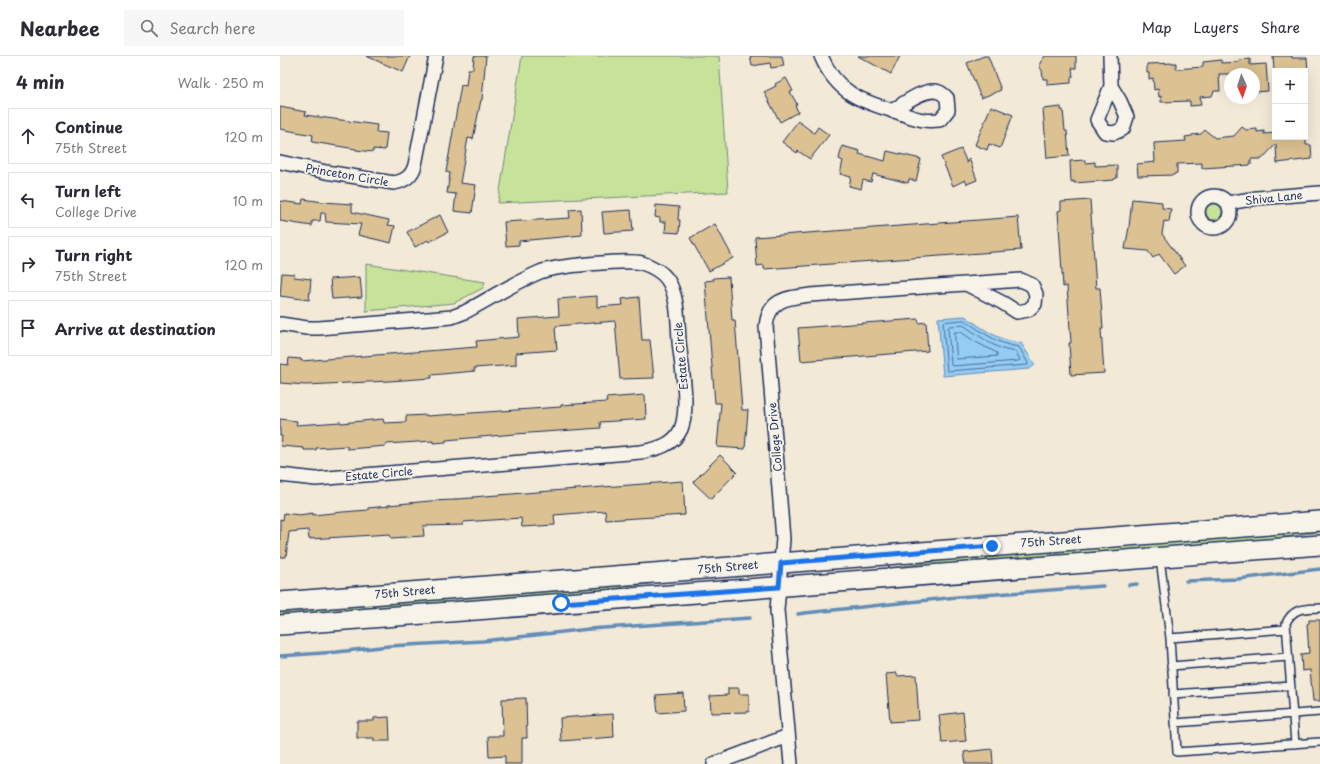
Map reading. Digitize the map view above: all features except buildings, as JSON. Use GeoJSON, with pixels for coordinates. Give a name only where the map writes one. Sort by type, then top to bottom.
{"type":"FeatureCollection","features":[{"type":"Feature","properties":{"kind":"main road","name":"75th Street"},"geometry":{"type":"LineString","coordinates":[[280,602],[1320,520]]}},
{"type":"Feature","properties":{"kind":"main road","name":"75th Street"},"geometry":{"type":"LineString","coordinates":[[280,625],[1320,545]]}},
{"type":"Feature","properties":{"kind":"street","name":"Princeton Circle"},"geometry":{"type":"LineString","coordinates":[[280,162],[326,172],[394,183],[407,178],[414,170],[436,56]]}},
{"type":"Feature","properties":{"kind":"street"},"geometry":{"type":"LineString","coordinates":[[821,56],[831,75],[841,87],[854,97],[892,111]]}},
{"type":"Feature","properties":{"kind":"street"},"geometry":{"type":"LineString","coordinates":[[1110,56],[1111,86]]}},
{"type":"Feature","properties":{"kind":"street","name":"Shiva Lane"},"geometry":{"type":"LineString","coordinates":[[1228,203],[1257,198],[1320,193]]}},
{"type":"Feature","properties":{"kind":"street","name":"Estate Circle"},"geometry":{"type":"LineString","coordinates":[[280,324],[307,328],[319,328],[452,317],[465,312],[541,271],[563,267],[628,261],[641,263],[659,271],[667,279],[672,290],[676,307],[684,394],[684,410],[681,429],[676,437],[668,444],[658,449],[641,452],[316,479],[280,475]]}},
{"type":"Feature","properties":{"kind":"street","name":"College Drive"},"geometry":{"type":"LineString","coordinates":[[790,764],[777,610],[783,539],[766,326],[767,317],[770,310],[781,300],[788,298],[966,284],[1021,280],[1032,285],[1036,294],[1036,304],[1028,310],[1017,312],[1002,302],[966,284]]}},
{"type":"Feature","properties":{"kind":"street"},"geometry":{"type":"LineString","coordinates":[[714,764],[788,736]]}},
{"type":"Feature","properties":{"kind":"lane"},"geometry":{"type":"LineString","coordinates":[[1160,558],[1170,638],[1177,752],[1320,742]]}},
{"type":"Feature","properties":{"kind":"lane"},"geometry":{"type":"LineString","coordinates":[[1295,744],[1286,623],[1289,616],[1294,612],[1320,608]]}},
{"type":"Feature","properties":{"kind":"lane"},"geometry":{"type":"LineString","coordinates":[[1170,638],[1286,629]]}},
{"type":"Feature","properties":{"kind":"lane"},"geometry":{"type":"LineString","coordinates":[[1171,666],[1288,657]]}},
{"type":"Feature","properties":{"kind":"lane"},"geometry":{"type":"LineString","coordinates":[[1173,694],[1291,686]]}},
{"type":"Feature","properties":{"kind":"lane"},"geometry":{"type":"LineString","coordinates":[[1175,723],[1320,712]]}},
{"type":"Feature","properties":{"kind":"green space"},"geometry":{"type":"Polygon","coordinates":[[[522,56],[719,56],[728,192],[498,203],[522,56]]]}},
{"type":"Feature","properties":{"kind":"green space"},"geometry":{"type":"Polygon","coordinates":[[[1214,204],[1220,206],[1222,212],[1220,218],[1214,220],[1208,218],[1206,212],[1208,206],[1214,204]]]}},
{"type":"Feature","properties":{"kind":"green space"},"geometry":{"type":"Polygon","coordinates":[[[366,264],[485,282],[483,288],[454,303],[366,311],[366,264]]]}},
{"type":"Feature","properties":{"kind":"green space"},"geometry":{"type":"Polygon","coordinates":[[[1320,528],[1320,532],[1233,544],[819,576],[819,574],[881,569],[994,554],[1320,528]]]}},
{"type":"Feature","properties":{"kind":"green space"},"geometry":{"type":"Polygon","coordinates":[[[664,580],[664,582],[551,597],[280,617],[280,610],[664,580]]]}},
{"type":"Feature","properties":{"kind":"water"},"geometry":{"type":"Polygon","coordinates":[[[965,316],[998,337],[1021,343],[1035,365],[1029,369],[943,376],[938,318],[965,316]]]}},
{"type":"Feature","properties":{"kind":"waterway"},"geometry":{"type":"LineString","coordinates":[[1186,581],[1238,579],[1320,569]]}},
{"type":"Feature","properties":{"kind":"waterway"},"geometry":{"type":"LineString","coordinates":[[1129,585],[1137,584]]}},
{"type":"Feature","properties":{"kind":"waterway"},"geometry":{"type":"LineString","coordinates":[[798,614],[957,597],[1103,586]]}},
{"type":"Feature","properties":{"kind":"waterway"},"geometry":{"type":"LineString","coordinates":[[280,656],[337,652],[389,646],[483,641],[589,629],[750,618]]}},
{"type":"Feature","properties":{"kind":"route"},"geometry":{"type":"LineString","coordinates":[[561,603],[779,587],[781,563],[992,546]]}}]}
